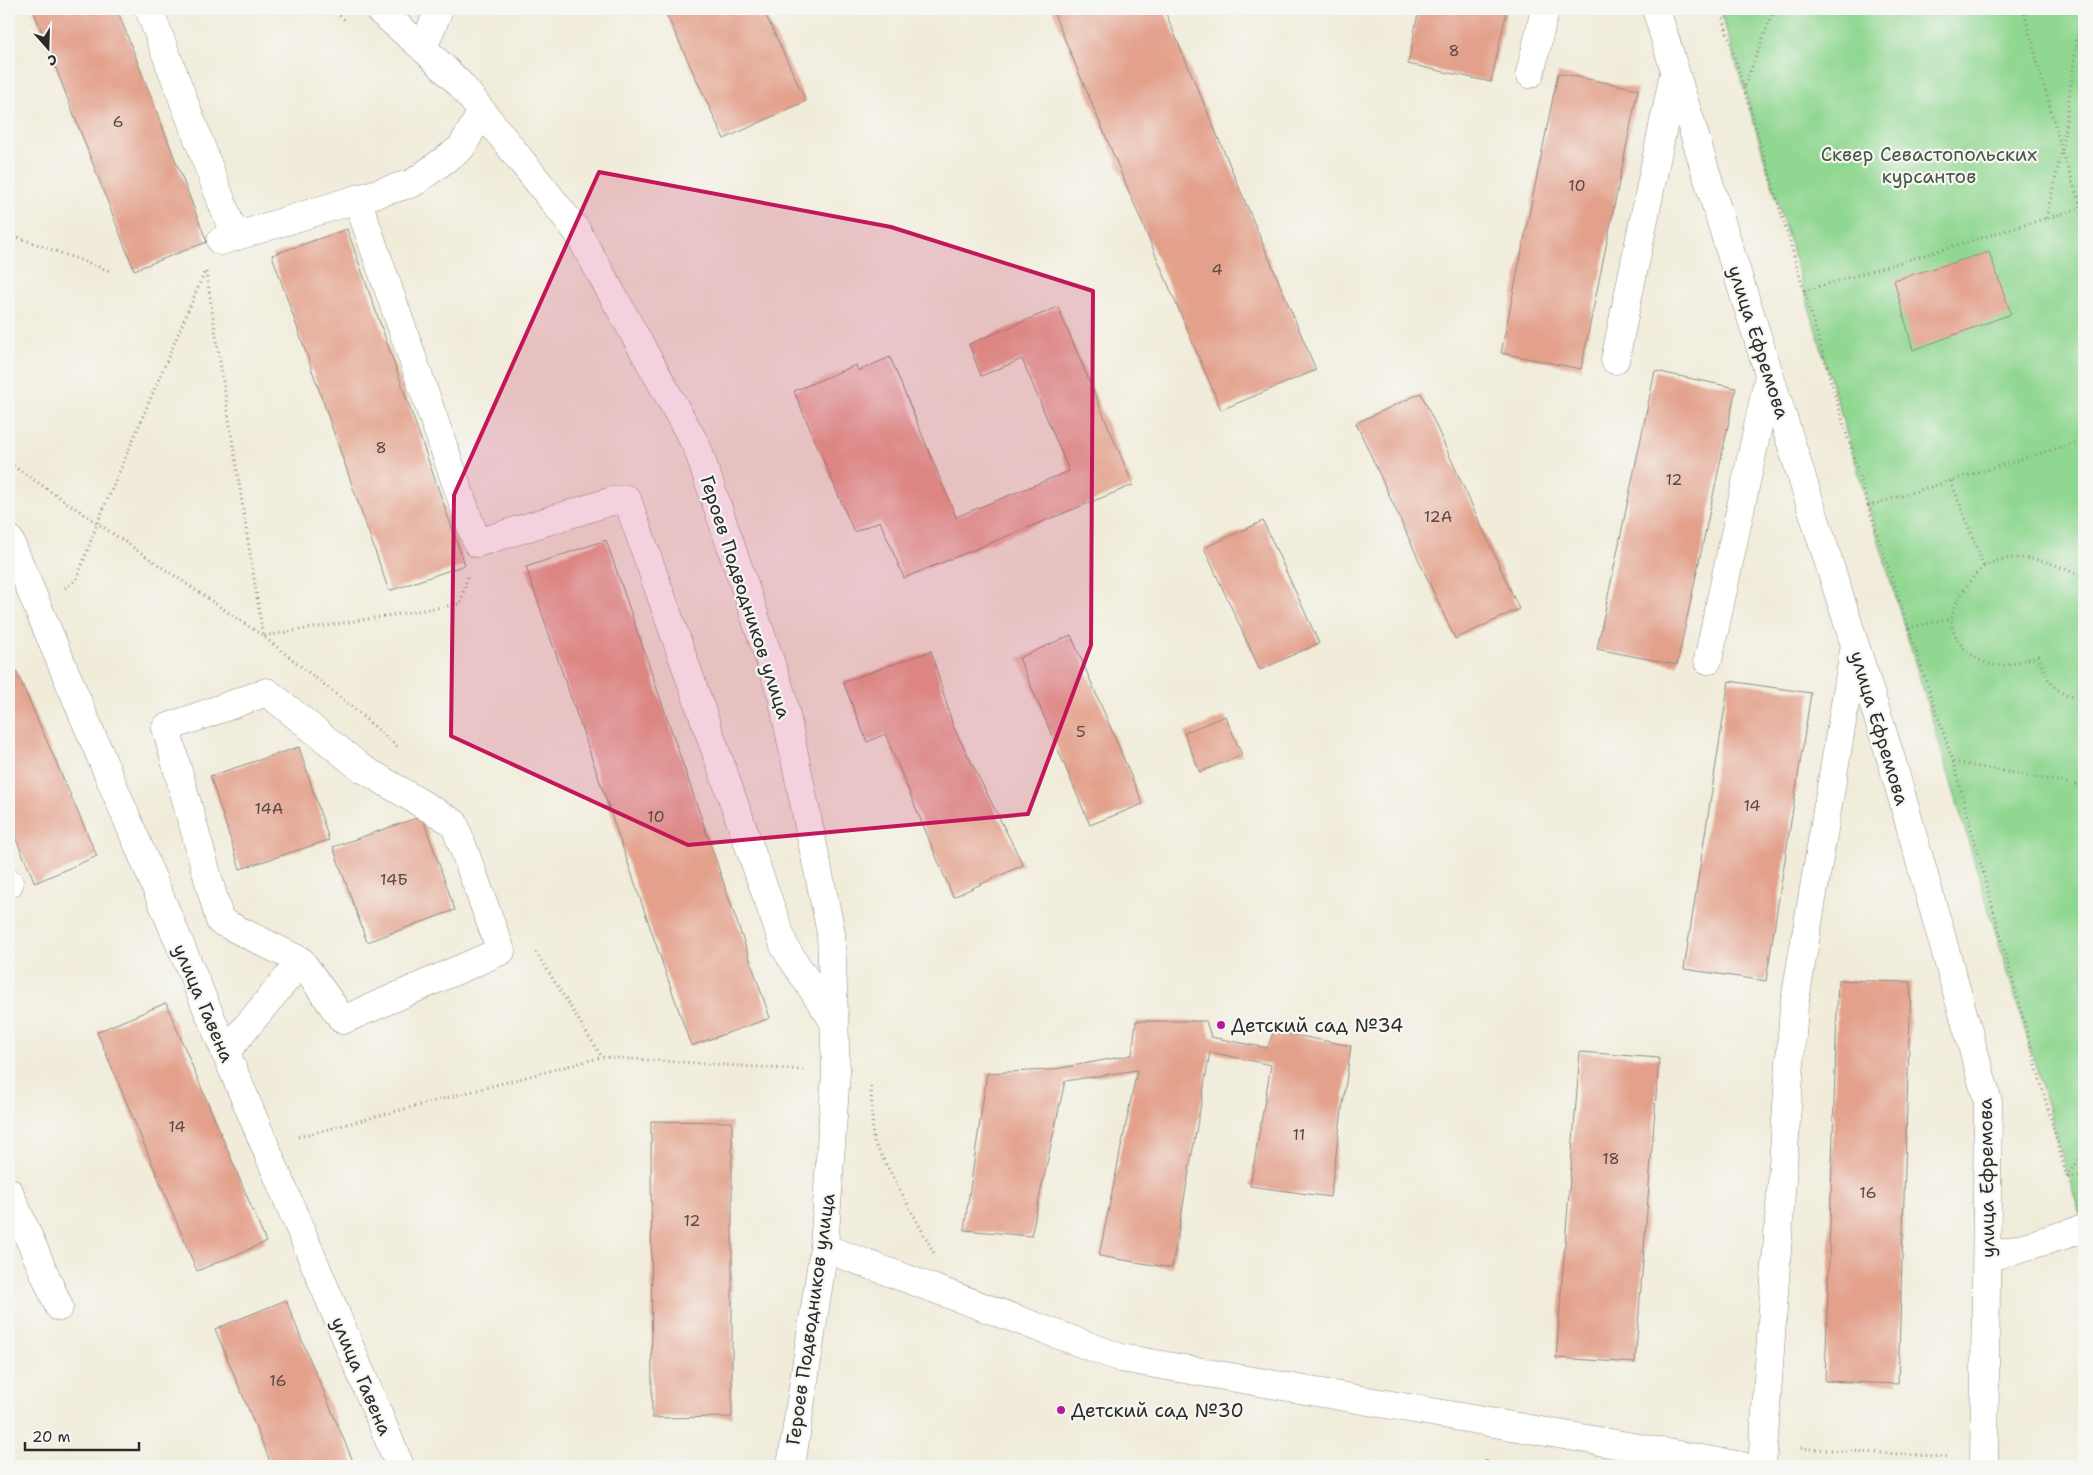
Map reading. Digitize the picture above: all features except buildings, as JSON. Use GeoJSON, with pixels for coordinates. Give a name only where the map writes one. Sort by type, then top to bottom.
{"type":"FeatureCollection","features":[{"type":"Feature","properties":{"kind":"street"},"geometry":{"type":"LineString","coordinates":[[149,9],[228,239],[413,183],[461,148],[482,112]]}},
{"type":"Feature","properties":{"kind":"street","name":"Героев Подводников улица"},"geometry":{"type":"LineString","coordinates":[[378,9],[423,48],[461,85],[577,231],[697,447],[782,696],[831,933],[836,1072],[824,1248],[791,1466]]}},
{"type":"Feature","properties":{"kind":"street"},"geometry":{"type":"LineString","coordinates":[[423,48],[438,9]]}},
{"type":"Feature","properties":{"kind":"street"},"geometry":{"type":"LineString","coordinates":[[1530,74],[1545,9]]}},
{"type":"Feature","properties":{"kind":"street","name":"улица Ефремова"},"geometry":{"type":"LineString","coordinates":[[1656,9],[1892,762],[1988,1102],[1984,1466]]}},
{"type":"Feature","properties":{"kind":"street"},"geometry":{"type":"LineString","coordinates":[[1615,360],[1675,70]]}},
{"type":"Feature","properties":{"kind":"street"},"geometry":{"type":"LineString","coordinates":[[357,200],[477,543],[612,500],[628,499],[785,948],[835,1022]]}},
{"type":"Feature","properties":{"kind":"street"},"geometry":{"type":"LineString","coordinates":[[1708,660],[1769,374]]}},
{"type":"Feature","properties":{"kind":"street","name":"улица Гавена"},"geometry":{"type":"LineString","coordinates":[[9,539],[400,1466]]}},
{"type":"Feature","properties":{"kind":"street"},"geometry":{"type":"LineString","coordinates":[[1762,1456],[1794,1006],[1855,646]]}},
{"type":"Feature","properties":{"kind":"street"},"geometry":{"type":"LineString","coordinates":[[267,692],[360,767],[454,823],[501,951],[343,1020],[301,961],[220,921],[166,728],[267,692]]}},
{"type":"Feature","properties":{"kind":"street"},"geometry":{"type":"LineString","coordinates":[[225,1053],[301,961]]}},
{"type":"Feature","properties":{"kind":"street"},"geometry":{"type":"LineString","coordinates":[[9,1192],[59,1307]]}},
{"type":"Feature","properties":{"kind":"street"},"geometry":{"type":"LineString","coordinates":[[1987,1258],[2084,1229]]}},
{"type":"Feature","properties":{"kind":"street"},"geometry":{"type":"LineString","coordinates":[[824,1248],[1122,1358],[1638,1457],[1742,1466]]}},
{"type":"Feature","properties":{"kind":"path"},"geometry":{"type":"LineString","coordinates":[[1720,9],[1868,506],[1953,762],[2067,1178]]}},
{"type":"Feature","properties":{"kind":"path"},"geometry":{"type":"LineString","coordinates":[[1744,88],[1774,9]]}},
{"type":"Feature","properties":{"kind":"path"},"geometry":{"type":"LineString","coordinates":[[2023,9],[2062,151],[2083,208],[2084,216]]}},
{"type":"Feature","properties":{"kind":"path"},"geometry":{"type":"LineString","coordinates":[[2046,219],[2062,151],[2081,9]]}},
{"type":"Feature","properties":{"kind":"path"},"geometry":{"type":"LineString","coordinates":[[1804,291],[2083,208]]}},
{"type":"Feature","properties":{"kind":"path"},"geometry":{"type":"LineString","coordinates":[[9,234],[110,271]]}},
{"type":"Feature","properties":{"kind":"path"},"geometry":{"type":"LineString","coordinates":[[205,263],[263,636],[460,604],[477,543]]}},
{"type":"Feature","properties":{"kind":"path"},"geometry":{"type":"LineString","coordinates":[[39,610],[77,579],[97,524],[206,270]]}},
{"type":"Feature","properties":{"kind":"path"},"geometry":{"type":"LineString","coordinates":[[1868,506],[2084,440]]}},
{"type":"Feature","properties":{"kind":"path"},"geometry":{"type":"LineString","coordinates":[[1951,480],[1984,566]]}},
{"type":"Feature","properties":{"kind":"path"},"geometry":{"type":"LineString","coordinates":[[2084,578],[2050,562],[2023,558],[2000,561],[1984,566],[1958,598],[1952,618],[1958,643],[1974,657],[1993,665],[2018,662],[2038,656],[2046,678],[2062,694],[2084,697]]}},
{"type":"Feature","properties":{"kind":"path"},"geometry":{"type":"LineString","coordinates":[[1908,628],[1952,618]]}},
{"type":"Feature","properties":{"kind":"path"},"geometry":{"type":"LineString","coordinates":[[1953,762],[2084,786]]}},
{"type":"Feature","properties":{"kind":"path"},"geometry":{"type":"LineString","coordinates":[[265,1146],[371,1116],[602,1057],[836,1072]]}},
{"type":"Feature","properties":{"kind":"path"},"geometry":{"type":"LineString","coordinates":[[871,1082],[872,1140],[935,1254],[943,1258]]}},
{"type":"Feature","properties":{"kind":"path"},"geometry":{"type":"LineString","coordinates":[[2067,1178],[2084,1153]]}},
{"type":"Feature","properties":{"kind":"path"},"geometry":{"type":"LineString","coordinates":[[2067,1178],[2084,1175]]}},
{"type":"Feature","properties":{"kind":"path"},"geometry":{"type":"LineString","coordinates":[[1762,1456],[1951,1457]]}},
{"type":"Feature","properties":{"kind":"highlighted area"},"geometry":{"type":"Polygon","coordinates":[[[599,172],[891,227],[1093,291],[1091,645],[1028,814],[688,845],[451,736],[454,495],[599,172]]]}},
{"type":"Feature","properties":{"kind":"green space","name":"Сквер Севастопольских курсантов"},"geometry":{"type":"Polygon","coordinates":[[[1720,9],[2084,9],[2084,1213],[2080,1215],[1720,9]]]}},
{"type":"Feature","properties":{"kind":"place","name":"Детский сад №34"},"geometry":{"type":"Point","coordinates":[1221,1025]}},
{"type":"Feature","properties":{"kind":"place","name":"Детский сад №30"},"geometry":{"type":"Point","coordinates":[1061,1410]}}]}
